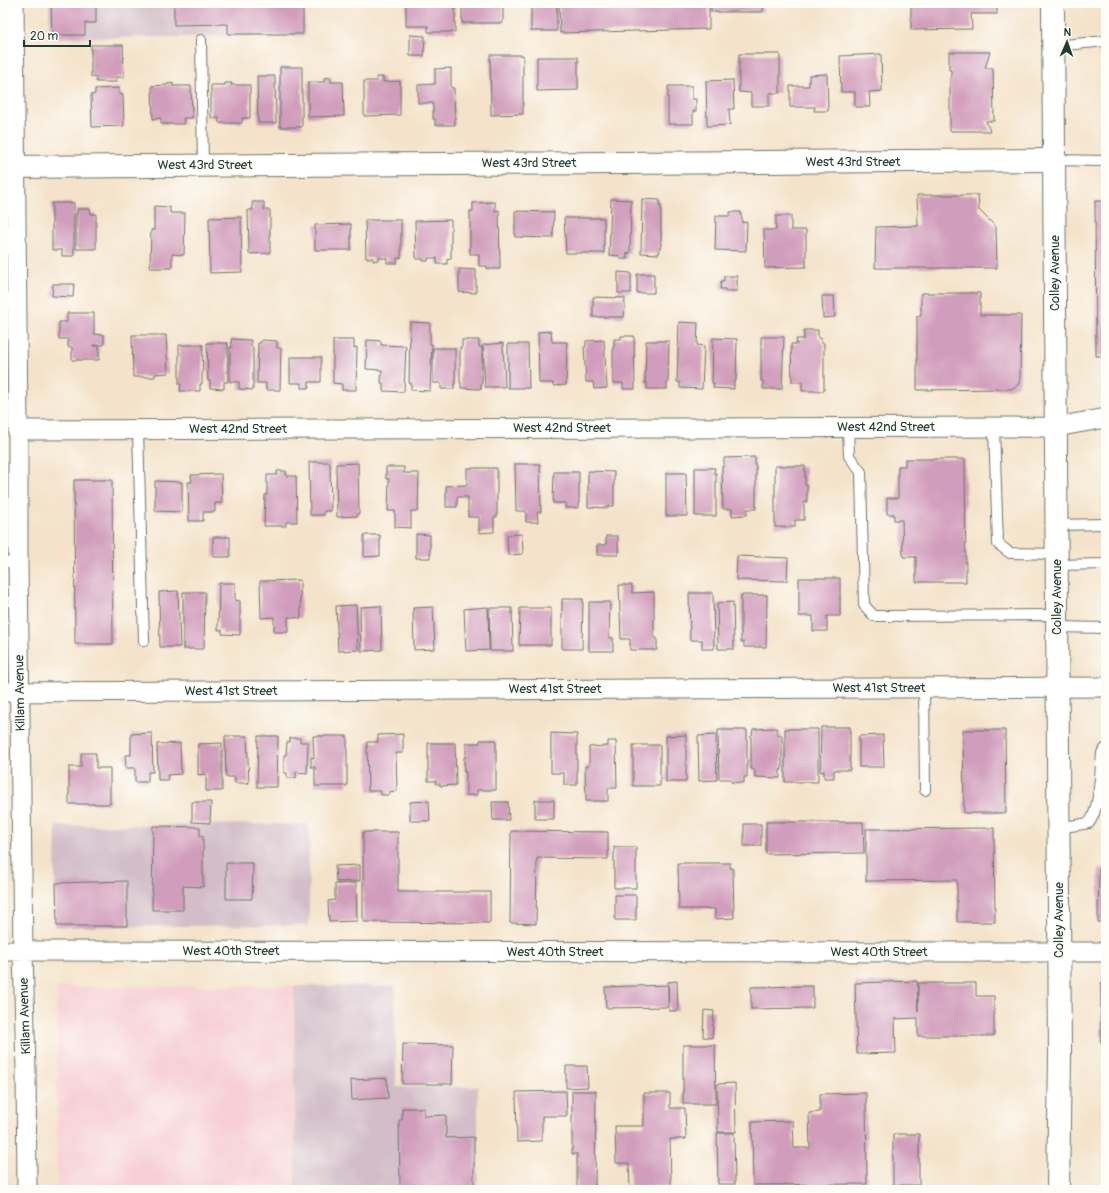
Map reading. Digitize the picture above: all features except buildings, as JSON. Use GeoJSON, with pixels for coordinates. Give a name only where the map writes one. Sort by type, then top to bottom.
{"type":"FeatureCollection","features":[{"type":"Feature","properties":{"kind":"main road","name":"Colley Avenue"},"geometry":{"type":"LineString","coordinates":[[1053,3],[1060,1056],[1058,1190]]}},
{"type":"Feature","properties":{"kind":"main road","name":"West 43rd Street"},"geometry":{"type":"LineString","coordinates":[[9,167],[1054,160]]}},
{"type":"Feature","properties":{"kind":"street","name":"Killam Avenue"},"geometry":{"type":"LineString","coordinates":[[14,3],[9,32],[10,300],[18,430],[10,562],[11,692],[23,951],[27,1190]]}},
{"type":"Feature","properties":{"kind":"street","name":"West 42nd Street"},"geometry":{"type":"LineString","coordinates":[[18,430],[994,427],[1056,426],[1106,418]]}},
{"type":"Feature","properties":{"kind":"street","name":"West 41st Street"},"geometry":{"type":"LineString","coordinates":[[11,692],[1106,687]]}},
{"type":"Feature","properties":{"kind":"street","name":"West 40th Street"},"geometry":{"type":"LineString","coordinates":[[3,951],[1106,952]]}},
{"type":"Feature","properties":{"kind":"lane"},"geometry":{"type":"LineString","coordinates":[[201,40],[203,165]]}},
{"type":"Feature","properties":{"kind":"lane"},"geometry":{"type":"LineString","coordinates":[[1054,46],[1106,41]]}},
{"type":"Feature","properties":{"kind":"lane"},"geometry":{"type":"LineString","coordinates":[[1054,160],[1103,160],[1106,158]]}},
{"type":"Feature","properties":{"kind":"lane"},"geometry":{"type":"LineString","coordinates":[[848,427],[849,456],[861,472],[864,605],[874,616],[1057,621],[1106,628]]}},
{"type":"Feature","properties":{"kind":"lane"},"geometry":{"type":"LineString","coordinates":[[994,427],[998,544],[1010,553],[1106,564]]}},
{"type":"Feature","properties":{"kind":"lane"},"geometry":{"type":"LineString","coordinates":[[138,430],[144,641]]}},
{"type":"Feature","properties":{"kind":"lane"},"geometry":{"type":"LineString","coordinates":[[1056,526],[1106,524]]}},
{"type":"Feature","properties":{"kind":"lane"},"geometry":{"type":"LineString","coordinates":[[924,688],[925,790]]}},
{"type":"Feature","properties":{"kind":"lane"},"geometry":{"type":"LineString","coordinates":[[1058,828],[1089,823],[1093,818],[1102,753],[1106,748]]}},
{"type":"Feature","properties":{"kind":"shaded area"},"geometry":{"type":"Polygon","coordinates":[[[49,3],[305,3],[305,36],[49,38],[49,3]]]}},
{"type":"Feature","properties":{"kind":"shaded area"},"geometry":{"type":"Polygon","coordinates":[[[309,824],[309,925],[54,927],[56,826],[309,824]]]}},
{"type":"Feature","properties":{"kind":"shaded area"},"geometry":{"type":"Polygon","coordinates":[[[294,986],[295,1190],[57,1190],[57,987],[294,986]]]}},
{"type":"Feature","properties":{"kind":"shaded area"},"geometry":{"type":"Polygon","coordinates":[[[294,986],[395,986],[396,1087],[478,1087],[478,1190],[295,1190],[294,986]]]}}]}
